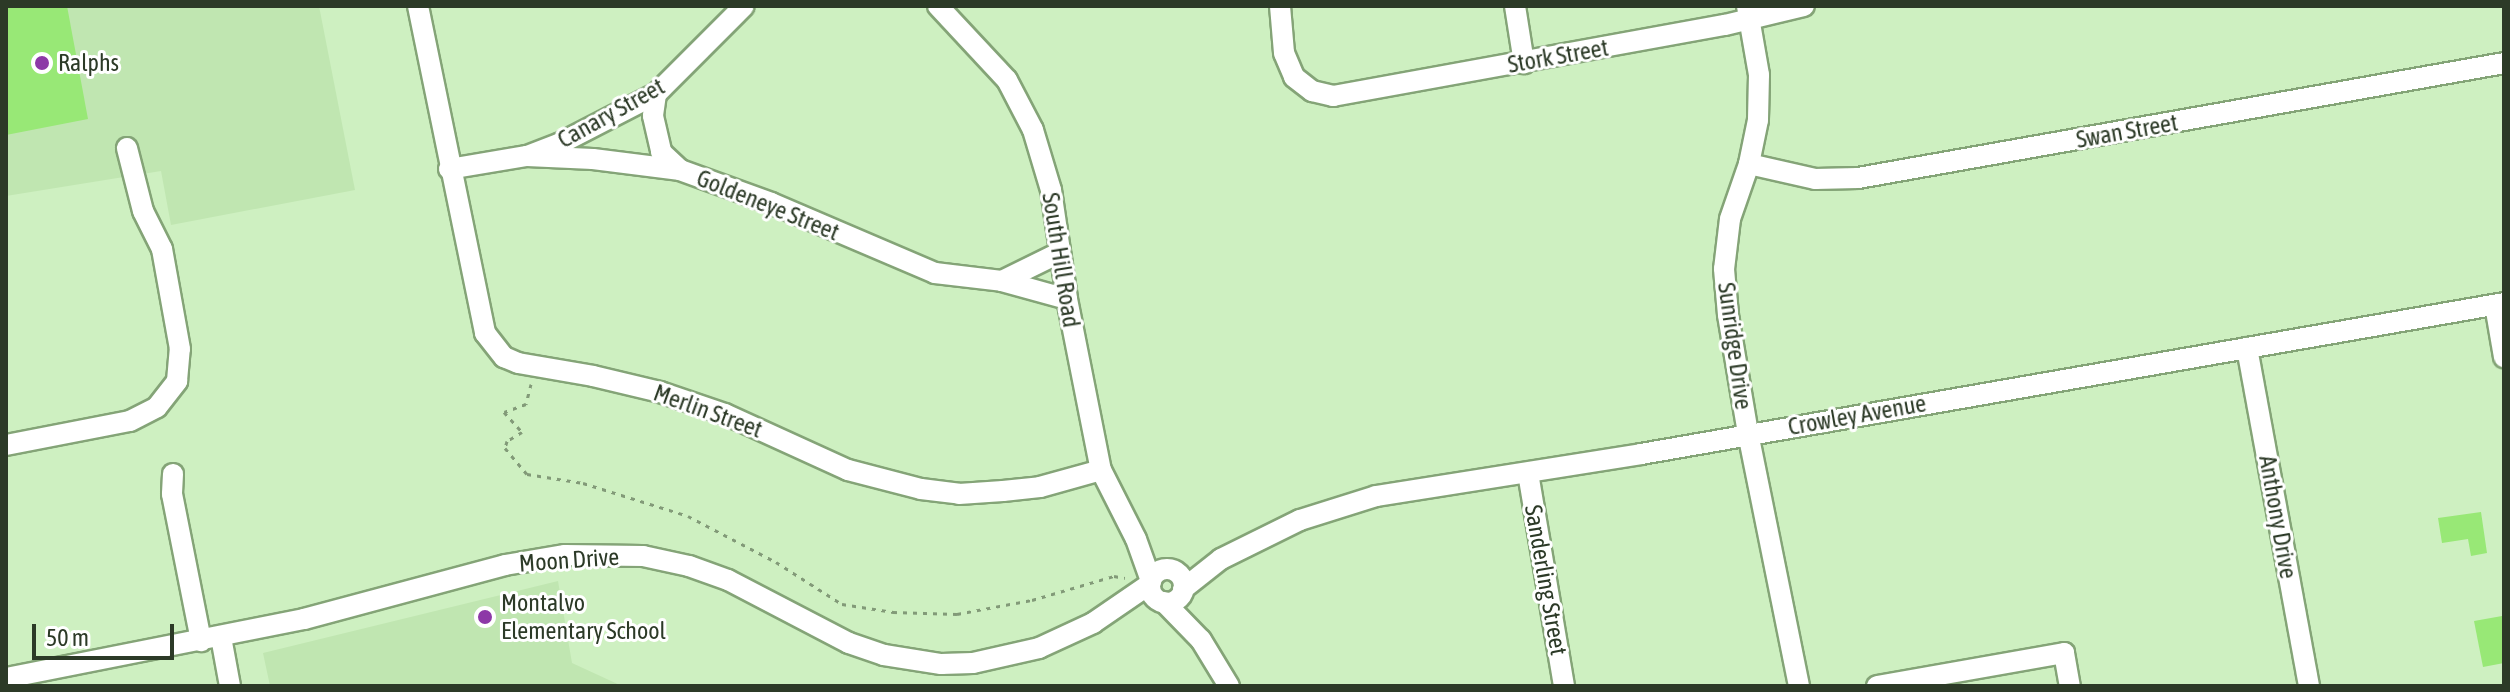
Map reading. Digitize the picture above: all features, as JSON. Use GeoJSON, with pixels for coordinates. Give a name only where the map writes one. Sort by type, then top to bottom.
{"type":"FeatureCollection","features":[{"type":"Feature","properties":{"kind":"street","name":"Merlin Street"},"geometry":{"type":"LineString","coordinates":[[418,6],[485,333],[504,357],[660,392],[725,414],[848,470],[921,489],[959,494],[1003,491],[1040,487],[1101,470]]}},
{"type":"Feature","properties":{"kind":"street","name":"Canary Street"},"geometry":{"type":"LineString","coordinates":[[449,169],[527,156],[559,144],[656,94],[744,6]]}},
{"type":"Feature","properties":{"kind":"street","name":"South Hill Road"},"geometry":{"type":"LineString","coordinates":[[938,6],[993,63],[1018,99],[1046,174],[1101,470],[1136,539],[1151,582]]}},
{"type":"Feature","properties":{"kind":"street","name":"Stork Street"},"geometry":{"type":"LineString","coordinates":[[1280,6],[1286,61],[1294,77],[1312,91],[1349,95],[1524,63],[1748,13],[1804,6]]}},
{"type":"Feature","properties":{"kind":"street"},"geometry":{"type":"LineString","coordinates":[[1515,6],[1524,63]]}},
{"type":"Feature","properties":{"kind":"street","name":"Sunridge Drive"},"geometry":{"type":"LineString","coordinates":[[1748,13],[1760,99],[1749,164],[1730,219],[1724,269],[1728,315],[1748,433],[1799,686]]}},
{"type":"Feature","properties":{"kind":"street","name":"Swan Street"},"geometry":{"type":"LineString","coordinates":[[1749,164],[1815,179],[1858,178],[2504,63]]}},
{"type":"Feature","properties":{"kind":"street"},"geometry":{"type":"LineString","coordinates":[[656,94],[653,116],[661,152],[680,170]]}},
{"type":"Feature","properties":{"kind":"street"},"geometry":{"type":"LineString","coordinates":[[6,445],[130,421],[157,407],[177,381],[180,349],[162,249],[143,211],[127,148]]}},
{"type":"Feature","properties":{"kind":"street","name":"Goldeneye Street"},"geometry":{"type":"LineString","coordinates":[[527,156],[593,159],[680,170],[733,188],[935,273],[1002,281],[1016,287],[1052,292],[1067,299]]}},
{"type":"Feature","properties":{"kind":"street"},"geometry":{"type":"LineString","coordinates":[[1002,281],[1059,253]]}},
{"type":"Feature","properties":{"kind":"street"},"geometry":{"type":"LineString","coordinates":[[2499,304],[2504,357]]}},
{"type":"Feature","properties":{"kind":"street","name":"Crowley Avenue"},"geometry":{"type":"LineString","coordinates":[[1171,570],[1221,559],[1338,506],[1376,496],[1528,473],[2499,304]]}},
{"type":"Feature","properties":{"kind":"street","name":"Anthony Drive"},"geometry":{"type":"LineString","coordinates":[[2247,348],[2309,686]]}},
{"type":"Feature","properties":{"kind":"street","name":"Sanderling Street"},"geometry":{"type":"LineString","coordinates":[[1528,473],[1564,686]]}},
{"type":"Feature","properties":{"kind":"street"},"geometry":{"type":"LineString","coordinates":[[173,474],[172,494],[211,639],[230,686]]}},
{"type":"Feature","properties":{"kind":"street","name":"South Hill Road"},"geometry":{"type":"LineString","coordinates":[[1136,539],[1171,570]]}},
{"type":"Feature","properties":{"kind":"street","name":"Moon Drive"},"geometry":{"type":"LineString","coordinates":[[6,678],[304,619],[505,565],[600,553],[643,556],[689,566],[728,580],[849,643],[910,660],[973,663],[1009,657],[1067,637],[1113,612],[1151,582]]}},
{"type":"Feature","properties":{"kind":"street","name":"Crowley Avenue"},"geometry":{"type":"LineString","coordinates":[[1183,590],[1221,559]]}},
{"type":"Feature","properties":{"kind":"street"},"geometry":{"type":"LineString","coordinates":[[1201,640],[1154,597],[1151,582],[1160,571],[1171,570],[1181,577],[1201,640],[1229,686]]}},
{"type":"Feature","properties":{"kind":"street"},"geometry":{"type":"LineString","coordinates":[[1163,602],[1178,599],[1183,590]]}},
{"type":"Feature","properties":{"kind":"street","name":"Moon Drive"},"geometry":{"type":"LineString","coordinates":[[1113,612],[1163,602]]}},
{"type":"Feature","properties":{"kind":"street"},"geometry":{"type":"LineString","coordinates":[[1877,686],[2064,653],[2070,686]]}},
{"type":"Feature","properties":{"kind":"path"},"geometry":{"type":"LineString","coordinates":[[534,365],[529,400],[504,412],[522,432],[507,441],[505,448],[527,474],[583,483],[688,516],[776,562],[831,600],[893,612],[957,614],[995,609],[1114,576],[1125,578]]}},
{"type":"Feature","properties":{"kind":"path"},"geometry":{"type":"LineString","coordinates":[[827,609],[831,600]]}},
{"type":"Feature","properties":{"kind":"shaded area"},"geometry":{"type":"Polygon","coordinates":[[[6,6],[319,6],[355,190],[171,225],[161,171],[6,196],[6,6]]]}},
{"type":"Feature","properties":{"kind":"shaded area","name":"Montalvo Elementary School"},"geometry":{"type":"Polygon","coordinates":[[[558,581],[572,663],[622,686],[270,686],[263,653],[558,581]]]}},
{"type":"Feature","properties":{"kind":"building","name":"Ralphs"},"geometry":{"type":"Polygon","coordinates":[[[6,6],[67,6],[88,119],[6,135],[6,6]]]}},
{"type":"Feature","properties":{"kind":"building"},"geometry":{"type":"Polygon","coordinates":[[[2481,512],[2487,553],[2471,556],[2468,539],[2442,543],[2438,518],[2481,512]]]}},
{"type":"Feature","properties":{"kind":"building"},"geometry":{"type":"Polygon","coordinates":[[[2502,616],[2504,663],[2483,667],[2474,621],[2502,616]]]}},
{"type":"Feature","properties":{"kind":"place","name":"Ralphs"},"geometry":{"type":"Point","coordinates":[42,63]}},
{"type":"Feature","properties":{"kind":"place","name":"Montalvo Elementary School"},"geometry":{"type":"Point","coordinates":[485,617]}}]}
